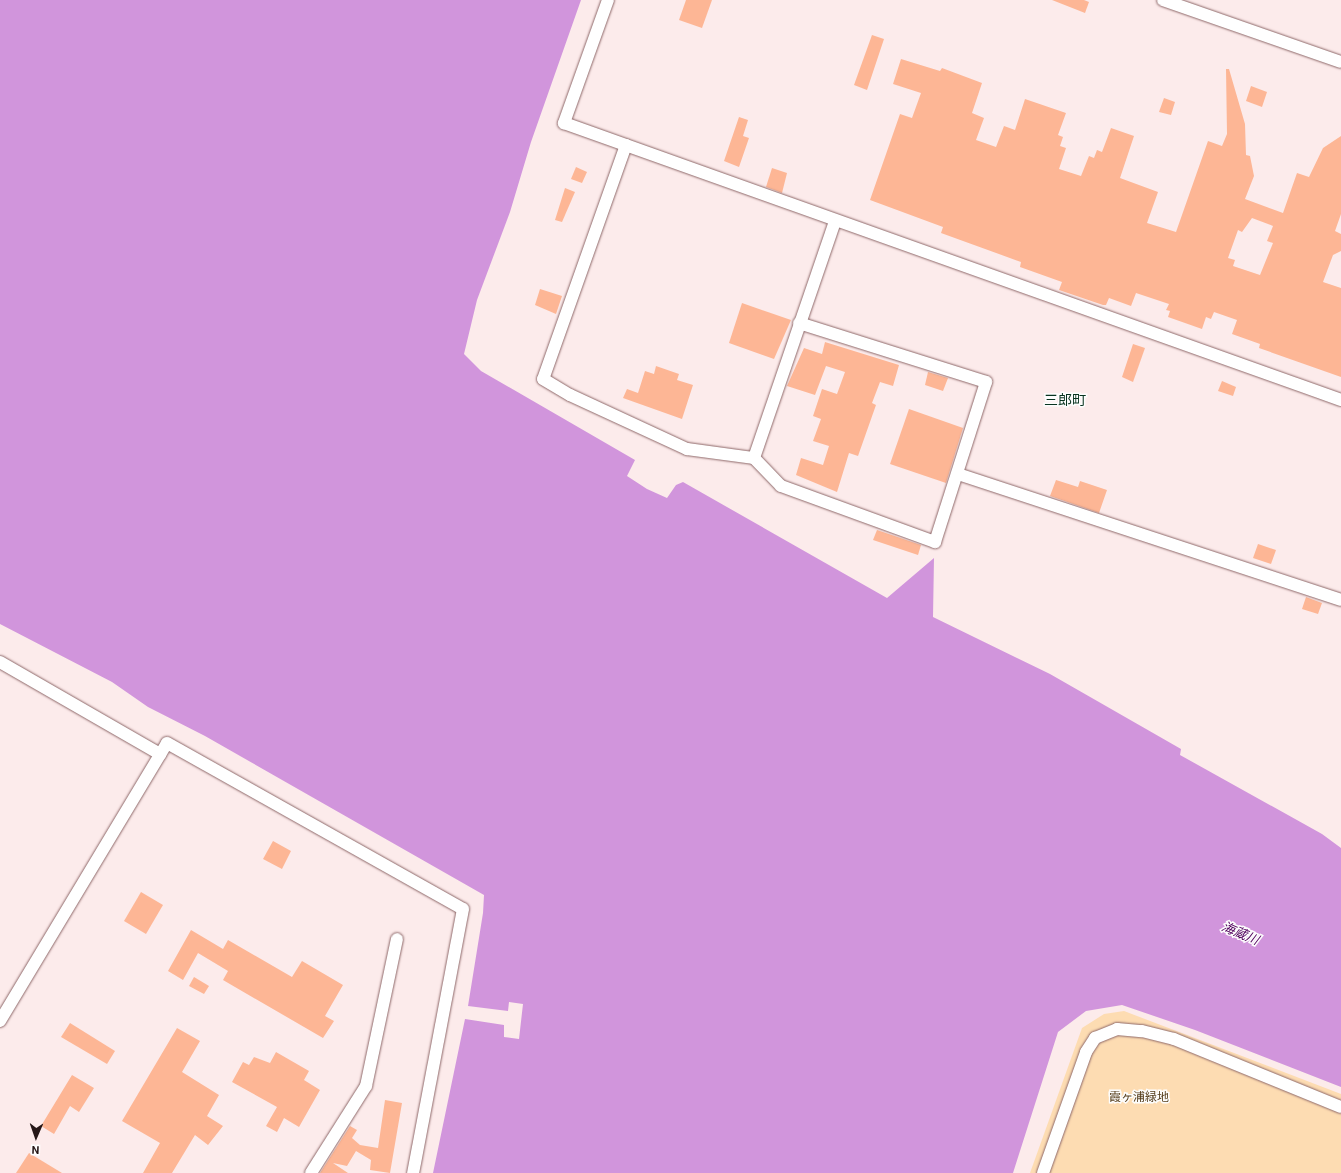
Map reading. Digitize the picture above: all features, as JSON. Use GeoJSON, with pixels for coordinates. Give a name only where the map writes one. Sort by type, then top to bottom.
{"type":"FeatureCollection","features":[{"type":"Feature","properties":{"kind":"lane"},"geometry":{"type":"LineString","coordinates":[[608,0],[564,123],[835,221],[1341,400]]}},
{"type":"Feature","properties":{"kind":"lane"},"geometry":{"type":"LineString","coordinates":[[1163,0],[1341,62]]}},
{"type":"Feature","properties":{"kind":"lane"},"geometry":{"type":"LineString","coordinates":[[626,145],[542,379],[570,395],[687,449],[754,458],[781,486],[935,542],[958,474],[986,382],[799,323]]}},
{"type":"Feature","properties":{"kind":"lane"},"geometry":{"type":"LineString","coordinates":[[754,458],[835,221]]}},
{"type":"Feature","properties":{"kind":"lane"},"geometry":{"type":"LineString","coordinates":[[958,474],[1341,600]]}},
{"type":"Feature","properties":{"kind":"lane"},"geometry":{"type":"LineString","coordinates":[[0,662],[160,754]]}},
{"type":"Feature","properties":{"kind":"lane"},"geometry":{"type":"LineString","coordinates":[[0,1021],[167,743],[463,909],[413,1173]]}},
{"type":"Feature","properties":{"kind":"lane"},"geometry":{"type":"LineString","coordinates":[[311,1173],[366,1086],[397,939]]}},
{"type":"Feature","properties":{"kind":"lane"},"geometry":{"type":"LineString","coordinates":[[1043,1173],[1086,1052],[1095,1038],[1117,1029],[1142,1031],[1174,1039],[1341,1107]]}},
{"type":"Feature","properties":{"kind":"green space","name":"霞ヶ浦緑地"},"geometry":{"type":"Polygon","coordinates":[[[1124,1011],[1341,1094],[1341,1173],[1030,1173],[1082,1028],[1104,1014],[1124,1011]]]}},
{"type":"Feature","properties":{"kind":"water","name":"海蔵川"},"geometry":{"type":"Polygon","coordinates":[[[0,0],[581,0],[531,142],[510,212],[477,300],[464,354],[481,371],[635,460],[627,476],[647,489],[667,498],[676,485],[683,482],[887,598],[934,558],[933,617],[1050,674],[1181,749],[1180,755],[1322,834],[1341,848],[1341,1087],[1195,1030],[1122,1005],[1086,1011],[1058,1032],[1013,1173],[433,1173],[465,1019],[504,1025],[504,1037],[519,1039],[523,1004],[509,1002],[508,1011],[468,1006],[483,913],[484,895],[205,736],[148,707],[112,682],[0,624],[0,0]]]}},
{"type":"Feature","properties":{"kind":"building"},"geometry":{"type":"Polygon","coordinates":[[[686,0],[712,0],[702,28],[679,20],[686,0]]]}},
{"type":"Feature","properties":{"kind":"building"},"geometry":{"type":"Polygon","coordinates":[[[1052,0],[1084,0],[1089,2],[1085,13],[1052,0]]]}},
{"type":"Feature","properties":{"kind":"building"},"geometry":{"type":"Polygon","coordinates":[[[872,35],[884,39],[867,90],[854,85],[872,35]]]}},
{"type":"Feature","properties":{"kind":"building"},"geometry":{"type":"Polygon","coordinates":[[[901,59],[940,71],[942,68],[982,83],[972,113],[984,118],[976,140],[996,147],[1004,126],[1015,130],[1025,99],[1066,113],[1058,135],[1063,137],[1060,146],[1066,148],[1059,169],[1081,176],[1089,156],[1094,158],[1097,150],[1102,152],[1111,128],[1134,136],[1120,178],[1158,192],[1147,223],[1176,232],[1208,141],[1222,146],[1227,134],[1226,69],[1229,69],[1245,124],[1246,155],[1250,156],[1254,176],[1245,199],[1283,213],[1297,173],[1309,177],[1323,148],[1341,136],[1341,214],[1335,231],[1341,234],[1341,251],[1333,255],[1323,282],[1341,288],[1341,377],[1259,348],[1260,344],[1232,334],[1237,320],[1214,312],[1211,319],[1206,317],[1202,329],[1168,317],[1170,311],[1166,310],[1169,304],[1136,293],[1131,306],[1109,298],[1106,305],[1103,305],[1059,290],[1062,282],[1020,267],[1021,262],[941,233],[943,227],[870,200],[900,114],[912,118],[921,93],[893,84],[901,59]],[[1252,218],[1242,232],[1238,230],[1228,258],[1235,260],[1233,266],[1260,275],[1273,243],[1267,241],[1273,226],[1252,218]]]}},
{"type":"Feature","properties":{"kind":"building"},"geometry":{"type":"Polygon","coordinates":[[[1251,86],[1267,92],[1262,107],[1246,101],[1251,86]]]}},
{"type":"Feature","properties":{"kind":"building"},"geometry":{"type":"Polygon","coordinates":[[[1164,98],[1175,102],[1171,115],[1159,112],[1164,98]]]}},
{"type":"Feature","properties":{"kind":"building"},"geometry":{"type":"Polygon","coordinates":[[[739,117],[748,120],[743,136],[749,138],[739,167],[724,161],[739,117]]]}},
{"type":"Feature","properties":{"kind":"building"},"geometry":{"type":"Polygon","coordinates":[[[576,167],[587,172],[582,183],[571,179],[576,167]]]}},
{"type":"Feature","properties":{"kind":"building"},"geometry":{"type":"Polygon","coordinates":[[[772,168],[787,173],[782,193],[766,187],[772,168]]]}},
{"type":"Feature","properties":{"kind":"building"},"geometry":{"type":"Polygon","coordinates":[[[565,188],[575,192],[562,222],[555,220],[565,188]]]}},
{"type":"Feature","properties":{"kind":"building"},"geometry":{"type":"Polygon","coordinates":[[[540,289],[562,296],[556,314],[535,305],[540,289]]]}},
{"type":"Feature","properties":{"kind":"building"},"geometry":{"type":"Polygon","coordinates":[[[742,303],[791,320],[774,359],[729,343],[742,303]]]}},
{"type":"Feature","properties":{"kind":"building"},"geometry":{"type":"Polygon","coordinates":[[[825,342],[899,365],[893,386],[880,382],[872,403],[876,405],[858,456],[849,453],[837,492],[796,475],[801,458],[823,465],[829,446],[813,441],[821,419],[813,416],[822,389],[837,394],[845,372],[826,366],[815,395],[787,386],[804,348],[822,354],[825,342]]]}},
{"type":"Feature","properties":{"kind":"building"},"geometry":{"type":"Polygon","coordinates":[[[1133,344],[1145,348],[1133,382],[1122,377],[1133,344]]]}},
{"type":"Feature","properties":{"kind":"building"},"geometry":{"type":"Polygon","coordinates":[[[656,366],[679,374],[677,380],[693,385],[682,419],[623,398],[627,389],[638,393],[645,371],[654,374],[656,366]]]}},
{"type":"Feature","properties":{"kind":"building"},"geometry":{"type":"Polygon","coordinates":[[[928,372],[948,378],[943,391],[925,385],[928,372]]]}},
{"type":"Feature","properties":{"kind":"building"},"geometry":{"type":"Polygon","coordinates":[[[1222,381],[1236,387],[1233,396],[1218,391],[1222,381]]]}},
{"type":"Feature","properties":{"kind":"building"},"geometry":{"type":"Polygon","coordinates":[[[909,409],[963,428],[946,483],[890,464],[909,409]]]}},
{"type":"Feature","properties":{"kind":"building"},"geometry":{"type":"Polygon","coordinates":[[[1056,480],[1078,487],[1080,481],[1107,490],[1099,513],[1050,496],[1056,480]]]}},
{"type":"Feature","properties":{"kind":"building"},"geometry":{"type":"Polygon","coordinates":[[[877,530],[921,545],[918,555],[873,540],[877,530]]]}},
{"type":"Feature","properties":{"kind":"building"},"geometry":{"type":"Polygon","coordinates":[[[1258,544],[1276,550],[1271,564],[1253,558],[1258,544]]]}},
{"type":"Feature","properties":{"kind":"building"},"geometry":{"type":"Polygon","coordinates":[[[1306,597],[1322,603],[1318,614],[1302,609],[1306,597]]]}},
{"type":"Feature","properties":{"kind":"building"},"geometry":{"type":"Polygon","coordinates":[[[273,841],[291,851],[282,869],[263,859],[273,841]]]}},
{"type":"Feature","properties":{"kind":"building"},"geometry":{"type":"Polygon","coordinates":[[[141,892],[163,905],[146,934],[124,921],[141,892]]]}},
{"type":"Feature","properties":{"kind":"building"},"geometry":{"type":"Polygon","coordinates":[[[191,930],[223,949],[228,940],[292,977],[302,961],[343,985],[325,1016],[334,1021],[323,1038],[223,980],[228,971],[198,953],[183,980],[168,971],[191,930]]]}},
{"type":"Feature","properties":{"kind":"building"},"geometry":{"type":"Polygon","coordinates":[[[194,977],[209,986],[204,994],[189,986],[194,977]]]}},
{"type":"Feature","properties":{"kind":"building"},"geometry":{"type":"Polygon","coordinates":[[[70,1023],[115,1051],[107,1064],[61,1037],[70,1023]]]}},
{"type":"Feature","properties":{"kind":"building"},"geometry":{"type":"Polygon","coordinates":[[[177,1028],[200,1041],[182,1072],[219,1095],[207,1116],[223,1126],[208,1145],[195,1135],[172,1173],[143,1173],[160,1143],[122,1121],[177,1028]]]}},
{"type":"Feature","properties":{"kind":"building"},"geometry":{"type":"Polygon","coordinates":[[[276,1052],[309,1071],[304,1080],[320,1090],[299,1127],[284,1118],[277,1132],[266,1126],[277,1107],[232,1082],[243,1062],[249,1065],[254,1057],[270,1063],[276,1052]]]}},
{"type":"Feature","properties":{"kind":"building"},"geometry":{"type":"Polygon","coordinates":[[[72,1075],[94,1088],[79,1112],[70,1106],[54,1134],[41,1126],[72,1075]]]}},
{"type":"Feature","properties":{"kind":"building"},"geometry":{"type":"Polygon","coordinates":[[[385,1100],[402,1103],[390,1173],[370,1170],[371,1160],[356,1151],[347,1166],[333,1163],[348,1173],[320,1173],[350,1126],[357,1130],[352,1138],[360,1145],[378,1148],[385,1100]]]}},
{"type":"Feature","properties":{"kind":"building"},"geometry":{"type":"Polygon","coordinates":[[[29,1153],[62,1173],[16,1173],[29,1153]]]}},
{"type":"Feature","properties":{"kind":"district","name":"三郎町"},"geometry":{"type":"Point","coordinates":[1065,400]}}]}
